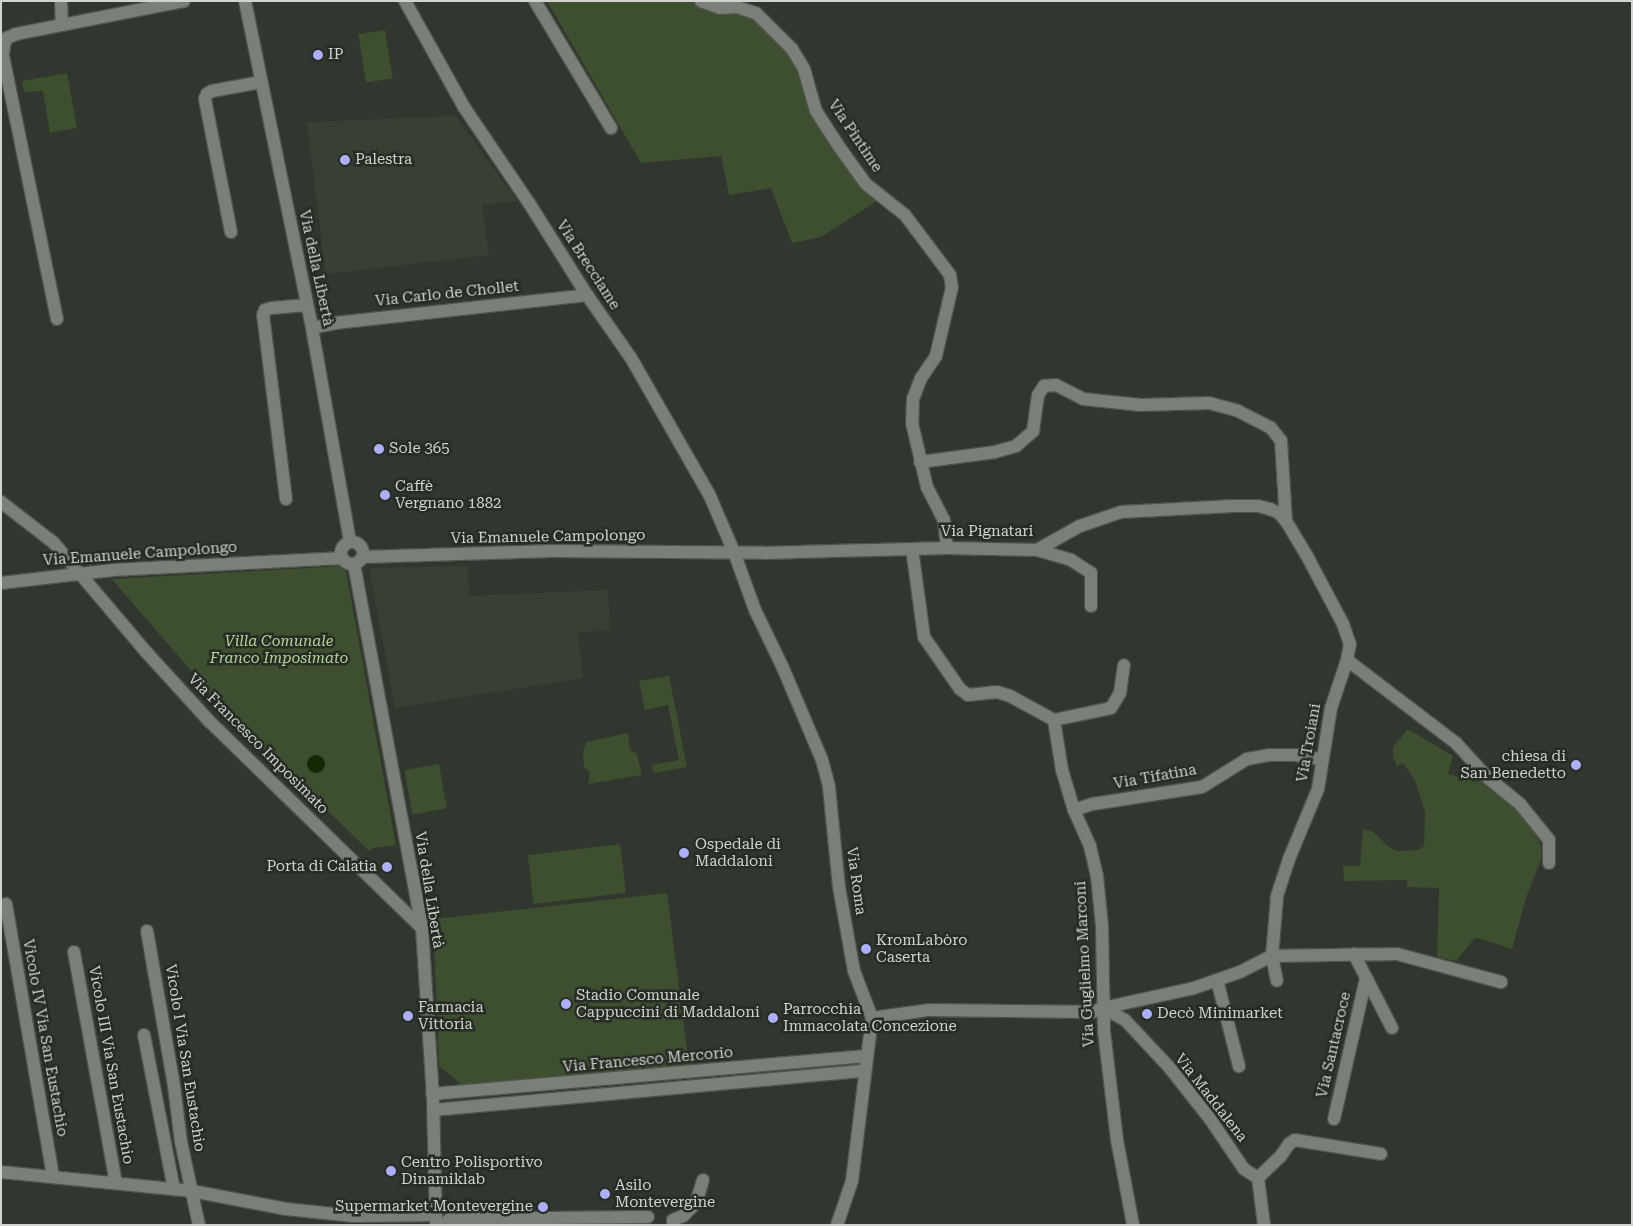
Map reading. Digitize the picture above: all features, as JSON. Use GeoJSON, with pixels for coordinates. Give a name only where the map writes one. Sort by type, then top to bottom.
{"type":"FeatureCollection","features":[{"type":"Feature","properties":{"kind":"street"},"geometry":{"type":"LineString","coordinates":[[61,1],[62,25]]}},
{"type":"Feature","properties":{"kind":"street"},"geometry":{"type":"LineString","coordinates":[[57,319],[3,55],[7,38],[16,34],[184,1]]}},
{"type":"Feature","properties":{"kind":"street","name":"Via della Libertà"},"geometry":{"type":"LineString","coordinates":[[245,1],[312,328],[350,542]]}},
{"type":"Feature","properties":{"kind":"street","name":"Via Brecciame"},"geometry":{"type":"LineString","coordinates":[[405,1],[464,107],[529,203],[586,295],[631,358],[709,494],[734,552]]}},
{"type":"Feature","properties":{"kind":"street"},"geometry":{"type":"LineString","coordinates":[[535,1],[611,128]]}},
{"type":"Feature","properties":{"kind":"street","name":"Via Pintime"},"geometry":{"type":"LineString","coordinates":[[701,1],[720,8],[737,7],[756,13],[792,49],[804,69],[816,111],[840,148],[866,184],[905,215],[950,275],[952,286],[936,356],[921,378],[913,399],[912,423],[927,487],[944,520],[947,548]]}},
{"type":"Feature","properties":{"kind":"street"},"geometry":{"type":"LineString","coordinates":[[231,232],[205,100],[207,94],[212,91],[261,82]]}},
{"type":"Feature","properties":{"kind":"street","name":"Via Carlo de Chollet"},"geometry":{"type":"LineString","coordinates":[[312,328],[335,323],[586,295]]}},
{"type":"Feature","properties":{"kind":"street"},"geometry":{"type":"LineString","coordinates":[[286,499],[263,315],[265,310],[272,308],[307,305]]}},
{"type":"Feature","properties":{"kind":"street"},"geometry":{"type":"LineString","coordinates":[[920,462],[995,452],[1016,446],[1033,431],[1038,395],[1044,386],[1056,385],[1083,399],[1102,401],[1141,405],[1209,403],[1238,411],[1271,428],[1282,441],[1286,521]]}},
{"type":"Feature","properties":{"kind":"street","name":"Via Francesco Imposimato"},"geometry":{"type":"LineString","coordinates":[[1,502],[54,543],[147,653],[209,720],[422,928]]}},
{"type":"Feature","properties":{"kind":"street","name":"Via Pignatari"},"geometry":{"type":"LineString","coordinates":[[734,552],[764,553],[947,548],[1037,550],[1080,526],[1121,512],[1258,506],[1279,513],[1286,521]]}},
{"type":"Feature","properties":{"kind":"street","name":"Via Troiani"},"geometry":{"type":"LineString","coordinates":[[1277,981],[1272,956],[1277,897],[1289,859],[1318,789],[1331,708],[1347,660],[1350,644],[1343,624],[1286,521]]}},
{"type":"Feature","properties":{"kind":"street"},"geometry":{"type":"LineString","coordinates":[[350,542],[355,542],[361,546],[353,560],[342,548],[350,542]]}},
{"type":"Feature","properties":{"kind":"street"},"geometry":{"type":"LineString","coordinates":[[912,549],[924,637],[960,689],[968,694],[997,692],[1010,696],[1054,720],[1111,708],[1120,693],[1124,666]]}},
{"type":"Feature","properties":{"kind":"street"},"geometry":{"type":"LineString","coordinates":[[1037,550],[1071,560],[1091,573],[1091,606]]}},
{"type":"Feature","properties":{"kind":"street","name":"Via Emanuele Campolongo"},"geometry":{"type":"LineString","coordinates":[[1,583],[81,573],[552,551],[734,552]]}},
{"type":"Feature","properties":{"kind":"street","name":"Via Roma"},"geometry":{"type":"LineString","coordinates":[[734,552],[755,610],[783,668],[822,760],[829,787],[839,887],[854,971],[872,1018],[864,1071],[862,1112],[852,1181],[837,1225]]}},
{"type":"Feature","properties":{"kind":"street","name":"Via della Libertà"},"geometry":{"type":"LineString","coordinates":[[353,560],[422,928],[438,1222]]}},
{"type":"Feature","properties":{"kind":"street"},"geometry":{"type":"LineString","coordinates":[[1347,660],[1456,743],[1487,777],[1520,804],[1550,840],[1549,863]]}},
{"type":"Feature","properties":{"kind":"street","name":"Via Guglielmo Marconi"},"geometry":{"type":"LineString","coordinates":[[1054,720],[1062,770],[1074,810],[1090,846],[1098,884],[1104,1008],[1116,1140],[1133,1225]]}},
{"type":"Feature","properties":{"kind":"street","name":"Via Tifatina"},"geometry":{"type":"LineString","coordinates":[[1074,810],[1093,804],[1202,787],[1248,759],[1269,755],[1296,755],[1324,760]]}},
{"type":"Feature","properties":{"kind":"street","name":"Vicolo IV Via San Eustachio"},"geometry":{"type":"LineString","coordinates":[[6,904],[53,1177]]}},
{"type":"Feature","properties":{"kind":"street","name":"Vicolo I Via San Eustachio"},"geometry":{"type":"LineString","coordinates":[[147,931],[174,1086],[181,1142],[199,1225]]}},
{"type":"Feature","properties":{"kind":"street","name":"Vicolo III Via San Eustachio"},"geometry":{"type":"LineString","coordinates":[[74,952],[116,1183]]}},
{"type":"Feature","properties":{"kind":"street","name":"Via Santacroce"},"geometry":{"type":"LineString","coordinates":[[1354,954],[1392,1028]]}},
{"type":"Feature","properties":{"kind":"street"},"geometry":{"type":"LineString","coordinates":[[872,1018],[929,1010],[1092,1012],[1217,980],[1240,972],[1272,956],[1397,954],[1502,982]]}},
{"type":"Feature","properties":{"kind":"street","name":"Via Santacroce"},"geometry":{"type":"LineString","coordinates":[[1334,1119],[1366,978]]}},
{"type":"Feature","properties":{"kind":"street"},"geometry":{"type":"LineString","coordinates":[[1217,980],[1239,1066]]}},
{"type":"Feature","properties":{"kind":"street","name":"Via Maddalena"},"geometry":{"type":"LineString","coordinates":[[1104,1008],[1125,1020],[1169,1067],[1198,1103],[1244,1169],[1258,1178]]}},
{"type":"Feature","properties":{"kind":"street"},"geometry":{"type":"LineString","coordinates":[[144,1035],[174,1189]]}},
{"type":"Feature","properties":{"kind":"street","name":"Via Francesco Mercorio"},"geometry":{"type":"LineString","coordinates":[[432,1094],[866,1056]]}},
{"type":"Feature","properties":{"kind":"street","name":"Via Francesco Mercorio"},"geometry":{"type":"LineString","coordinates":[[433,1110],[864,1071]]}},
{"type":"Feature","properties":{"kind":"street"},"geometry":{"type":"LineString","coordinates":[[1264,1225],[1258,1178],[1295,1140],[1381,1154]]}},
{"type":"Feature","properties":{"kind":"street"},"geometry":{"type":"LineString","coordinates":[[1,1172],[192,1191],[286,1209],[438,1222],[450,1219],[504,1222],[604,1221],[648,1217]]}},
{"type":"Feature","properties":{"kind":"street"},"geometry":{"type":"LineString","coordinates":[[673,1225],[673,1220],[682,1216],[696,1203],[703,1180]]}},
{"type":"Feature","properties":{"kind":"shaded area"},"geometry":{"type":"Polygon","coordinates":[[[456,116],[518,202],[482,204],[489,255],[326,274],[307,122],[456,116]]]}},
{"type":"Feature","properties":{"kind":"shaded area"},"geometry":{"type":"Polygon","coordinates":[[[468,566],[469,596],[608,590],[610,630],[578,633],[583,678],[395,708],[369,568],[468,566]]]}},
{"type":"Feature","properties":{"kind":"shaded area"},"geometry":{"type":"Polygon","coordinates":[[[316,755],[322,758],[325,764],[322,770],[316,773],[310,770],[307,764],[310,758],[316,755]]]}},
{"type":"Feature","properties":{"kind":"green space"},"geometry":{"type":"Polygon","coordinates":[[[547,1],[695,1],[701,6],[751,16],[770,32],[797,64],[816,122],[863,187],[880,199],[821,237],[792,243],[771,188],[729,195],[721,156],[641,163],[547,1]]]}},
{"type":"Feature","properties":{"kind":"green space"},"geometry":{"type":"Polygon","coordinates":[[[385,30],[393,78],[366,83],[358,34],[385,30]]]}},
{"type":"Feature","properties":{"kind":"green space"},"geometry":{"type":"Polygon","coordinates":[[[67,73],[77,128],[50,133],[43,91],[24,92],[22,81],[67,73]]]}},
{"type":"Feature","properties":{"kind":"green space","name":"Villa Comunale Franco Imposimato"},"geometry":{"type":"Polygon","coordinates":[[[345,566],[396,845],[374,848],[369,851],[229,715],[112,579],[345,566]]]}},
{"type":"Feature","properties":{"kind":"green space"},"geometry":{"type":"Polygon","coordinates":[[[669,676],[687,767],[653,773],[652,765],[679,760],[668,705],[645,710],[639,681],[669,676]]]}},
{"type":"Feature","properties":{"kind":"green space"},"geometry":{"type":"Polygon","coordinates":[[[1408,729],[1453,756],[1448,774],[1473,781],[1482,778],[1522,813],[1535,829],[1542,850],[1540,862],[1527,895],[1512,949],[1478,938],[1474,939],[1456,961],[1437,957],[1439,888],[1407,887],[1407,880],[1344,881],[1343,866],[1360,866],[1363,829],[1373,832],[1388,846],[1397,851],[1418,850],[1424,846],[1425,812],[1415,780],[1403,763],[1397,766],[1393,757],[1393,747],[1408,729]]]}},
{"type":"Feature","properties":{"kind":"green space"},"geometry":{"type":"Polygon","coordinates":[[[628,733],[630,750],[637,754],[642,775],[588,784],[590,772],[584,768],[583,752],[586,742],[628,733]]]}},
{"type":"Feature","properties":{"kind":"green space"},"geometry":{"type":"Polygon","coordinates":[[[439,764],[447,808],[412,814],[405,770],[439,764]]]}},
{"type":"Feature","properties":{"kind":"green space"},"geometry":{"type":"Polygon","coordinates":[[[620,844],[626,893],[534,904],[528,855],[620,844]]]}},
{"type":"Feature","properties":{"kind":"green space"},"geometry":{"type":"Polygon","coordinates":[[[667,893],[687,1050],[694,1056],[694,1066],[466,1088],[439,1066],[433,919],[667,893]]]}},
{"type":"Feature","properties":{"kind":"place","name":"IP"},"geometry":{"type":"Point","coordinates":[318,55]}},
{"type":"Feature","properties":{"kind":"place","name":"Palestra"},"geometry":{"type":"Point","coordinates":[345,160]}},
{"type":"Feature","properties":{"kind":"place","name":"Sole 365"},"geometry":{"type":"Point","coordinates":[379,449]}},
{"type":"Feature","properties":{"kind":"place","name":"Caffè Vergnano 1882"},"geometry":{"type":"Point","coordinates":[385,495]}},
{"type":"Feature","properties":{"kind":"place","name":"chiesa di San Benedetto"},"geometry":{"type":"Point","coordinates":[1576,765]}},
{"type":"Feature","properties":{"kind":"place","name":"Ospedale di Maddaloni"},"geometry":{"type":"Point","coordinates":[684,853]}},
{"type":"Feature","properties":{"kind":"place","name":"Porta di Calatia"},"geometry":{"type":"Point","coordinates":[387,867]}},
{"type":"Feature","properties":{"kind":"place","name":"KromLabòro Caserta"},"geometry":{"type":"Point","coordinates":[866,949]}},
{"type":"Feature","properties":{"kind":"place","name":"Stadio Comunale Cappuccini di Maddaloni"},"geometry":{"type":"Point","coordinates":[566,1004]}},
{"type":"Feature","properties":{"kind":"place","name":"Decò Minimarket"},"geometry":{"type":"Point","coordinates":[1147,1014]}},
{"type":"Feature","properties":{"kind":"place","name":"Farmacia Vittoria"},"geometry":{"type":"Point","coordinates":[408,1016]}},
{"type":"Feature","properties":{"kind":"place","name":"Parrocchia Immacolata Concezione"},"geometry":{"type":"Point","coordinates":[773,1018]}},
{"type":"Feature","properties":{"kind":"place","name":"Centro Polisportivo Dinamiklab"},"geometry":{"type":"Point","coordinates":[391,1171]}},
{"type":"Feature","properties":{"kind":"place","name":"Asilo Montevergine"},"geometry":{"type":"Point","coordinates":[605,1194]}},
{"type":"Feature","properties":{"kind":"place","name":"Supermarket Montevergine"},"geometry":{"type":"Point","coordinates":[543,1207]}}]}
